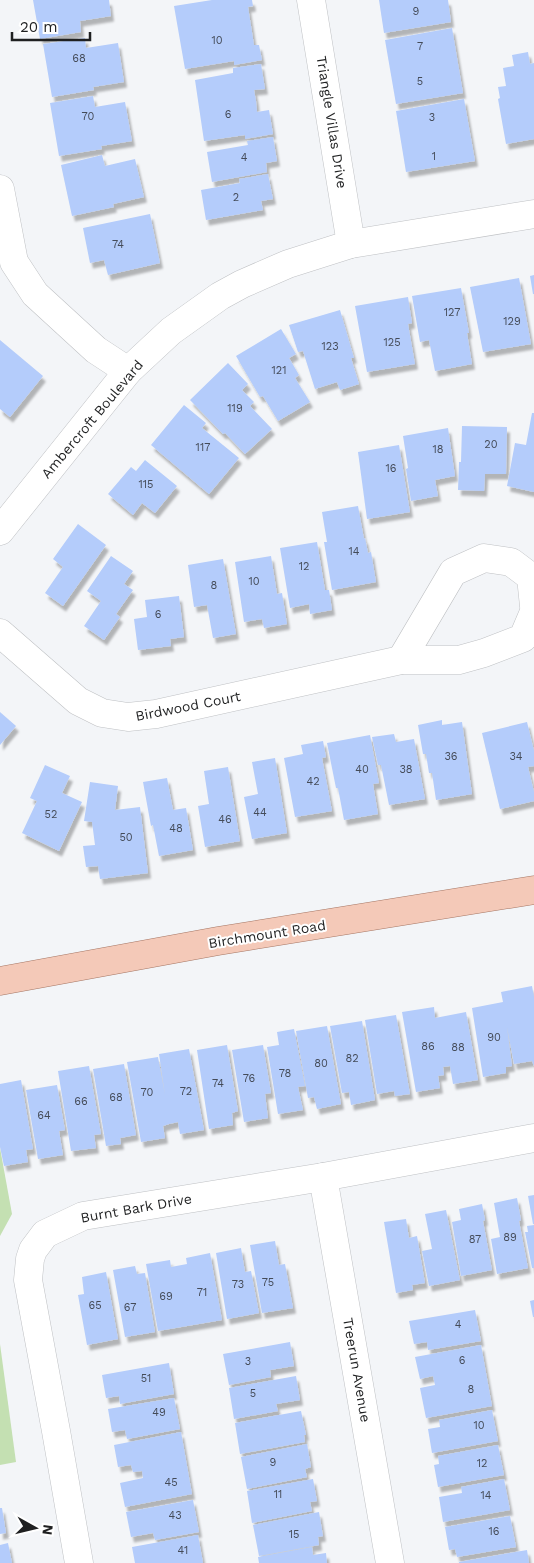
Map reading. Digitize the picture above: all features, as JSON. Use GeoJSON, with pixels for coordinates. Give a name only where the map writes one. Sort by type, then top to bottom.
{"type":"FeatureCollection","features":[{"type":"Feature","properties":{"kind":"main road","name":"Birchmount Road"},"geometry":{"type":"LineString","coordinates":[[0,981],[218,941],[534,890]]}},
{"type":"Feature","properties":{"kind":"street","name":"Triangle Villas Drive"},"geometry":{"type":"LineString","coordinates":[[311,0],[352,244]]}},
{"type":"Feature","properties":{"kind":"street"},"geometry":{"type":"LineString","coordinates":[[0,189],[14,262],[35,294],[96,350],[128,372]]}},
{"type":"Feature","properties":{"kind":"street","name":"Ambercroft Boulevard"},"geometry":{"type":"LineString","coordinates":[[0,531],[128,372],[171,332],[220,296],[288,264],[352,244],[534,214]]}},
{"type":"Feature","properties":{"kind":"street"},"geometry":{"type":"LineString","coordinates":[[401,660],[453,572],[484,558],[510,562],[531,577],[534,606]]}},
{"type":"Feature","properties":{"kind":"street","name":"Birdwood Court"},"geometry":{"type":"LineString","coordinates":[[0,633],[78,701],[102,713],[128,717],[156,714],[401,660],[459,660],[484,653],[523,638],[534,612]]}},
{"type":"Feature","properties":{"kind":"street","name":"Burnt Bark Drive"},"geometry":{"type":"LineString","coordinates":[[79,1563],[28,1280],[33,1250],[44,1234],[83,1216],[323,1177],[534,1138]]}},
{"type":"Feature","properties":{"kind":"street","name":"Treerun Avenue"},"geometry":{"type":"LineString","coordinates":[[323,1177],[390,1563]]}},
{"type":"Feature","properties":{"kind":"green space"},"geometry":{"type":"Polygon","coordinates":[[[0,1148],[12,1214],[0,1236],[0,1148]]]}},
{"type":"Feature","properties":{"kind":"green space"},"geometry":{"type":"Polygon","coordinates":[[[0,1344],[16,1462],[0,1465],[0,1344]]]}},
{"type":"Feature","properties":{"kind":"building"},"geometry":{"type":"Polygon","coordinates":[[[33,0],[109,0],[111,16],[80,21],[81,32],[40,39],[33,0]]]}},
{"type":"Feature","properties":{"kind":"building"},"geometry":{"type":"Polygon","coordinates":[[[212,0],[252,0],[253,6],[248,7],[254,45],[259,45],[262,60],[234,65],[234,61],[185,69],[174,6],[212,0]]]}},
{"type":"Feature","properties":{"kind":"building"},"geometry":{"type":"Polygon","coordinates":[[[379,0],[448,0],[451,22],[384,33],[379,0]]]}},
{"type":"Feature","properties":{"kind":"building"},"geometry":{"type":"Polygon","coordinates":[[[452,28],[463,93],[396,104],[385,40],[452,28]]]}},
{"type":"Feature","properties":{"kind":"building"},"geometry":{"type":"Polygon","coordinates":[[[85,38],[86,48],[118,43],[124,82],[93,87],[94,90],[52,97],[43,44],[85,38]]]}},
{"type":"Feature","properties":{"kind":"building"},"geometry":{"type":"Polygon","coordinates":[[[528,52],[530,64],[534,63],[534,139],[506,144],[498,99],[500,98],[498,87],[506,86],[503,68],[514,66],[512,55],[528,52]]]}},
{"type":"Feature","properties":{"kind":"building"},"geometry":{"type":"Polygon","coordinates":[[[261,64],[265,89],[254,90],[257,112],[269,110],[273,134],[245,139],[245,135],[204,141],[195,80],[233,73],[233,68],[261,64]]]}},
{"type":"Feature","properties":{"kind":"building"},"geometry":{"type":"Polygon","coordinates":[[[93,96],[95,107],[125,102],[132,141],[101,146],[102,149],[59,156],[50,103],[93,96]]]}},
{"type":"Feature","properties":{"kind":"building"},"geometry":{"type":"Polygon","coordinates":[[[464,99],[475,161],[406,172],[396,111],[464,99]]]}},
{"type":"Feature","properties":{"kind":"building"},"geometry":{"type":"Polygon","coordinates":[[[273,137],[277,161],[266,163],[267,172],[212,182],[207,152],[248,145],[247,141],[273,137]]]}},
{"type":"Feature","properties":{"kind":"building"},"geometry":{"type":"Polygon","coordinates":[[[102,155],[105,166],[135,159],[144,197],[113,204],[114,207],[72,216],[61,165],[102,155]]]}},
{"type":"Feature","properties":{"kind":"building"},"geometry":{"type":"Polygon","coordinates":[[[268,174],[273,199],[261,201],[263,210],[206,220],[201,190],[240,183],[239,179],[268,174]]]}},
{"type":"Feature","properties":{"kind":"building"},"geometry":{"type":"Polygon","coordinates":[[[150,214],[160,263],[108,275],[104,260],[90,263],[83,228],[150,214]]]}},
{"type":"Feature","properties":{"kind":"building"},"geometry":{"type":"Polygon","coordinates":[[[534,275],[534,294],[533,294],[530,276],[534,275]]]}},
{"type":"Feature","properties":{"kind":"building"},"geometry":{"type":"Polygon","coordinates":[[[519,278],[531,344],[483,352],[470,287],[519,278]]]}},
{"type":"Feature","properties":{"kind":"building"},"geometry":{"type":"Polygon","coordinates":[[[461,288],[472,364],[435,371],[429,340],[420,342],[412,296],[461,288]]]}},
{"type":"Feature","properties":{"kind":"building"},"geometry":{"type":"Polygon","coordinates":[[[408,297],[412,323],[408,324],[415,364],[367,372],[355,306],[408,297]]]}},
{"type":"Feature","properties":{"kind":"building"},"geometry":{"type":"Polygon","coordinates":[[[340,310],[354,358],[351,358],[359,384],[340,390],[337,382],[315,389],[303,351],[298,352],[289,325],[340,310]]]}},
{"type":"Feature","properties":{"kind":"building"},"geometry":{"type":"Polygon","coordinates":[[[281,329],[296,354],[289,358],[299,375],[295,378],[310,402],[278,421],[263,396],[260,397],[236,356],[281,329]]]}},
{"type":"Feature","properties":{"kind":"building"},"geometry":{"type":"Polygon","coordinates":[[[0,340],[43,376],[10,417],[0,409],[0,340]]]}},
{"type":"Feature","properties":{"kind":"building"},"geometry":{"type":"Polygon","coordinates":[[[228,363],[248,384],[242,390],[254,402],[250,406],[272,429],[245,454],[190,400],[228,363]]]}},
{"type":"Feature","properties":{"kind":"building"},"geometry":{"type":"Polygon","coordinates":[[[184,405],[206,423],[202,428],[239,458],[209,494],[151,445],[184,405]]]}},
{"type":"Feature","properties":{"kind":"building"},"geometry":{"type":"Polygon","coordinates":[[[532,413],[534,413],[534,492],[507,486],[515,443],[526,445],[532,413]]]}},
{"type":"Feature","properties":{"kind":"building"},"geometry":{"type":"Polygon","coordinates":[[[462,426],[507,427],[506,474],[485,474],[484,491],[458,490],[462,426]]]}},
{"type":"Feature","properties":{"kind":"building"},"geometry":{"type":"Polygon","coordinates":[[[448,428],[455,476],[435,480],[438,496],[411,501],[403,436],[448,428]]]}},
{"type":"Feature","properties":{"kind":"building"},"geometry":{"type":"Polygon","coordinates":[[[399,445],[410,512],[367,519],[358,452],[399,445]]]}},
{"type":"Feature","properties":{"kind":"building"},"geometry":{"type":"Polygon","coordinates":[[[145,460],[177,486],[155,513],[142,503],[133,515],[108,494],[131,467],[136,471],[145,460]]]}},
{"type":"Feature","properties":{"kind":"building"},"geometry":{"type":"Polygon","coordinates":[[[358,506],[364,539],[368,553],[371,552],[376,582],[332,590],[324,542],[327,542],[322,512],[358,506]]]}},
{"type":"Feature","properties":{"kind":"building"},"geometry":{"type":"Polygon","coordinates":[[[78,524],[106,545],[63,606],[45,593],[63,567],[53,559],[78,524]]]}},
{"type":"Feature","properties":{"kind":"building"},"geometry":{"type":"Polygon","coordinates":[[[317,542],[325,590],[329,590],[332,610],[310,614],[309,604],[290,608],[280,548],[317,542]]]}},
{"type":"Feature","properties":{"kind":"building"},"geometry":{"type":"Polygon","coordinates":[[[111,556],[133,571],[124,584],[133,590],[116,614],[120,617],[104,640],[84,626],[101,601],[87,591],[111,556]]]}},
{"type":"Feature","properties":{"kind":"building"},"geometry":{"type":"Polygon","coordinates":[[[271,556],[277,594],[282,593],[287,624],[264,628],[262,619],[244,622],[235,562],[271,556]]]}},
{"type":"Feature","properties":{"kind":"building"},"geometry":{"type":"Polygon","coordinates":[[[223,559],[236,634],[213,638],[207,605],[194,607],[188,565],[223,559]]]}},
{"type":"Feature","properties":{"kind":"building"},"geometry":{"type":"Polygon","coordinates":[[[179,596],[184,637],[170,639],[171,646],[138,650],[134,619],[147,617],[145,600],[179,596]]]}},
{"type":"Feature","properties":{"kind":"building"},"geometry":{"type":"Polygon","coordinates":[[[0,712],[16,726],[0,745],[0,712]]]}},
{"type":"Feature","properties":{"kind":"building"},"geometry":{"type":"Polygon","coordinates":[[[442,720],[442,725],[462,722],[472,794],[436,800],[432,773],[429,773],[426,754],[423,754],[418,725],[442,720]]]}},
{"type":"Feature","properties":{"kind":"building"},"geometry":{"type":"Polygon","coordinates":[[[527,722],[534,751],[534,766],[528,767],[534,792],[534,801],[500,809],[482,733],[527,722]]]}},
{"type":"Feature","properties":{"kind":"building"},"geometry":{"type":"Polygon","coordinates":[[[394,734],[396,742],[414,739],[425,799],[389,805],[381,765],[378,765],[372,737],[394,734]]]}},
{"type":"Feature","properties":{"kind":"building"},"geometry":{"type":"Polygon","coordinates":[[[370,735],[379,783],[373,784],[378,814],[344,820],[327,743],[370,735]]]}},
{"type":"Feature","properties":{"kind":"building"},"geometry":{"type":"Polygon","coordinates":[[[323,741],[326,757],[322,758],[332,811],[295,817],[284,758],[303,754],[301,745],[323,741]]]}},
{"type":"Feature","properties":{"kind":"building"},"geometry":{"type":"Polygon","coordinates":[[[275,758],[287,833],[252,839],[244,797],[258,794],[252,762],[275,758]]]}},
{"type":"Feature","properties":{"kind":"building"},"geometry":{"type":"Polygon","coordinates":[[[45,765],[70,776],[62,793],[82,802],[59,851],[22,833],[37,801],[30,798],[45,765]]]}},
{"type":"Feature","properties":{"kind":"building"},"geometry":{"type":"Polygon","coordinates":[[[228,767],[240,841],[205,847],[198,806],[209,804],[204,771],[228,767]]]}},
{"type":"Feature","properties":{"kind":"building"},"geometry":{"type":"Polygon","coordinates":[[[167,778],[173,810],[186,808],[193,850],[159,856],[143,782],[167,778]]]}},
{"type":"Feature","properties":{"kind":"building"},"geometry":{"type":"Polygon","coordinates":[[[90,782],[118,786],[115,810],[140,807],[148,873],[100,879],[98,866],[86,867],[83,846],[95,845],[92,822],[84,821],[90,782]]]}},
{"type":"Feature","properties":{"kind":"building"},"geometry":{"type":"Polygon","coordinates":[[[532,986],[534,997],[534,1066],[532,1061],[514,1064],[507,1027],[512,1066],[506,1067],[506,1073],[483,1077],[472,1008],[503,1002],[501,992],[532,986]]]}},
{"type":"Feature","properties":{"kind":"building"},"geometry":{"type":"Polygon","coordinates":[[[434,1007],[435,1018],[466,1012],[478,1080],[453,1084],[450,1066],[443,1067],[444,1075],[438,1076],[440,1088],[416,1092],[402,1012],[434,1007]]]}},
{"type":"Feature","properties":{"kind":"building"},"geometry":{"type":"Polygon","coordinates":[[[396,1015],[410,1094],[395,1096],[394,1091],[377,1094],[365,1020],[396,1015]]]}},
{"type":"Feature","properties":{"kind":"building"},"geometry":{"type":"Polygon","coordinates":[[[362,1021],[375,1100],[351,1105],[349,1092],[342,1093],[330,1026],[362,1021]]]}},
{"type":"Feature","properties":{"kind":"building"},"geometry":{"type":"Polygon","coordinates":[[[327,1026],[341,1104],[317,1109],[314,1097],[308,1098],[296,1031],[327,1026]]]}},
{"type":"Feature","properties":{"kind":"building"},"geometry":{"type":"Polygon","coordinates":[[[294,1029],[305,1086],[298,1087],[303,1110],[278,1114],[267,1047],[279,1045],[277,1032],[294,1029]]]}},
{"type":"Feature","properties":{"kind":"building"},"geometry":{"type":"Polygon","coordinates":[[[227,1045],[238,1111],[232,1113],[233,1125],[209,1129],[197,1050],[227,1045]]]}},
{"type":"Feature","properties":{"kind":"building"},"geometry":{"type":"Polygon","coordinates":[[[263,1045],[271,1093],[265,1094],[268,1118],[244,1122],[232,1050],[263,1045]]]}},
{"type":"Feature","properties":{"kind":"building"},"geometry":{"type":"Polygon","coordinates":[[[189,1049],[204,1130],[180,1134],[178,1122],[163,1126],[165,1138],[141,1142],[127,1062],[158,1057],[165,1095],[159,1054],[189,1049]]]}},
{"type":"Feature","properties":{"kind":"building"},"geometry":{"type":"Polygon","coordinates":[[[124,1064],[136,1135],[120,1138],[121,1144],[106,1146],[93,1069],[124,1064]]]}},
{"type":"Feature","properties":{"kind":"building"},"geometry":{"type":"Polygon","coordinates":[[[89,1066],[101,1134],[94,1135],[96,1148],[71,1151],[58,1071],[89,1066]]]}},
{"type":"Feature","properties":{"kind":"building"},"geometry":{"type":"Polygon","coordinates":[[[21,1080],[33,1149],[26,1150],[28,1162],[4,1166],[0,1147],[0,1084],[21,1080]]]}},
{"type":"Feature","properties":{"kind":"building"},"geometry":{"type":"Polygon","coordinates":[[[57,1085],[65,1130],[59,1131],[63,1155],[38,1159],[26,1090],[57,1085]]]}},
{"type":"Feature","properties":{"kind":"building"},"geometry":{"type":"Polygon","coordinates":[[[534,1195],[534,1224],[533,1224],[528,1196],[534,1195]]]}},
{"type":"Feature","properties":{"kind":"building"},"geometry":{"type":"Polygon","coordinates":[[[517,1198],[521,1220],[519,1221],[528,1268],[497,1274],[491,1239],[500,1237],[494,1203],[517,1198]]]}},
{"type":"Feature","properties":{"kind":"building"},"geometry":{"type":"Polygon","coordinates":[[[482,1204],[485,1220],[483,1221],[492,1270],[461,1276],[452,1222],[461,1220],[459,1209],[482,1204]]]}},
{"type":"Feature","properties":{"kind":"building"},"geometry":{"type":"Polygon","coordinates":[[[446,1210],[460,1280],[429,1286],[422,1251],[432,1249],[425,1214],[446,1210]]]}},
{"type":"Feature","properties":{"kind":"building"},"geometry":{"type":"Polygon","coordinates":[[[406,1219],[409,1238],[417,1236],[425,1283],[412,1285],[413,1290],[396,1293],[384,1222],[406,1219]]]}},
{"type":"Feature","properties":{"kind":"building"},"geometry":{"type":"Polygon","coordinates":[[[534,1225],[534,1268],[532,1268],[525,1232],[528,1232],[527,1226],[534,1225]]]}},
{"type":"Feature","properties":{"kind":"building"},"geometry":{"type":"Polygon","coordinates":[[[275,1241],[279,1265],[285,1264],[293,1308],[262,1313],[250,1245],[275,1241]]]}},
{"type":"Feature","properties":{"kind":"building"},"geometry":{"type":"Polygon","coordinates":[[[241,1248],[245,1272],[251,1271],[259,1313],[227,1319],[216,1253],[241,1248]]]}},
{"type":"Feature","properties":{"kind":"building"},"geometry":{"type":"Polygon","coordinates":[[[210,1253],[222,1320],[158,1331],[146,1264],[170,1260],[171,1267],[187,1264],[186,1258],[210,1253]]]}},
{"type":"Feature","properties":{"kind":"building"},"geometry":{"type":"Polygon","coordinates":[[[135,1266],[137,1274],[145,1273],[155,1332],[125,1337],[113,1270],[135,1266]]]}},
{"type":"Feature","properties":{"kind":"building"},"geometry":{"type":"Polygon","coordinates":[[[106,1272],[118,1339],[87,1345],[78,1295],[84,1294],[82,1277],[106,1272]]]}},
{"type":"Feature","properties":{"kind":"building"},"geometry":{"type":"Polygon","coordinates":[[[534,1300],[534,1317],[533,1317],[530,1301],[534,1300]]]}},
{"type":"Feature","properties":{"kind":"building"},"geometry":{"type":"Polygon","coordinates":[[[475,1310],[481,1341],[428,1350],[427,1342],[414,1344],[409,1321],[475,1310]]]}},
{"type":"Feature","properties":{"kind":"building"},"geometry":{"type":"Polygon","coordinates":[[[290,1342],[294,1366],[270,1370],[271,1377],[229,1385],[223,1354],[290,1342]]]}},
{"type":"Feature","properties":{"kind":"building"},"geometry":{"type":"Polygon","coordinates":[[[481,1345],[492,1406],[426,1418],[420,1388],[435,1385],[433,1376],[420,1379],[415,1357],[481,1345]]]}},
{"type":"Feature","properties":{"kind":"building"},"geometry":{"type":"Polygon","coordinates":[[[169,1363],[174,1394],[120,1404],[119,1396],[106,1398],[102,1375],[169,1363]]]}},
{"type":"Feature","properties":{"kind":"building"},"geometry":{"type":"Polygon","coordinates":[[[296,1376],[300,1400],[276,1404],[278,1411],[234,1419],[229,1388],[296,1376]]]}},
{"type":"Feature","properties":{"kind":"building"},"geometry":{"type":"Polygon","coordinates":[[[174,1398],[180,1429],[127,1439],[125,1430],[112,1432],[108,1409],[174,1398]]]}},
{"type":"Feature","properties":{"kind":"building"},"geometry":{"type":"Polygon","coordinates":[[[492,1410],[498,1441],[432,1453],[428,1429],[440,1427],[439,1420],[492,1410]]]}},
{"type":"Feature","properties":{"kind":"building"},"geometry":{"type":"Polygon","coordinates":[[[301,1411],[306,1435],[304,1435],[305,1442],[240,1454],[235,1423],[301,1411]]]}},
{"type":"Feature","properties":{"kind":"building"},"geometry":{"type":"Polygon","coordinates":[[[181,1432],[192,1494],[125,1507],[120,1483],[143,1478],[142,1471],[133,1472],[131,1465],[118,1467],[114,1445],[181,1432]]]}},
{"type":"Feature","properties":{"kind":"building"},"geometry":{"type":"Polygon","coordinates":[[[307,1444],[311,1467],[305,1469],[307,1477],[247,1489],[241,1457],[307,1444]]]}},
{"type":"Feature","properties":{"kind":"building"},"geometry":{"type":"Polygon","coordinates":[[[498,1445],[504,1475],[438,1487],[434,1465],[439,1464],[438,1456],[498,1445]]]}},
{"type":"Feature","properties":{"kind":"building"},"geometry":{"type":"Polygon","coordinates":[[[313,1479],[317,1501],[310,1502],[312,1511],[252,1523],[247,1491],[313,1479]]]}},
{"type":"Feature","properties":{"kind":"building"},"geometry":{"type":"Polygon","coordinates":[[[504,1479],[510,1510],[443,1522],[439,1497],[462,1493],[461,1487],[504,1479]]]}},
{"type":"Feature","properties":{"kind":"building"},"geometry":{"type":"Polygon","coordinates":[[[193,1500],[199,1532],[155,1540],[153,1533],[131,1537],[126,1512],[193,1500]]]}},
{"type":"Feature","properties":{"kind":"building"},"geometry":{"type":"Polygon","coordinates":[[[0,1508],[2,1508],[6,1533],[0,1534],[0,1508]]]}},
{"type":"Feature","properties":{"kind":"building"},"geometry":{"type":"Polygon","coordinates":[[[319,1512],[323,1536],[318,1537],[319,1545],[259,1556],[253,1525],[319,1512]]]}},
{"type":"Feature","properties":{"kind":"building"},"geometry":{"type":"Polygon","coordinates":[[[510,1516],[516,1547],[457,1557],[455,1549],[449,1550],[445,1527],[510,1516]]]}},
{"type":"Feature","properties":{"kind":"building"},"geometry":{"type":"Polygon","coordinates":[[[198,1535],[203,1563],[135,1563],[132,1547],[198,1535]]]}},
{"type":"Feature","properties":{"kind":"building"},"geometry":{"type":"Polygon","coordinates":[[[8,1543],[12,1563],[0,1563],[0,1545],[8,1543]]]}},
{"type":"Feature","properties":{"kind":"building"},"geometry":{"type":"Polygon","coordinates":[[[312,1547],[313,1555],[326,1553],[327,1563],[259,1563],[258,1557],[312,1547]]]}},
{"type":"Feature","properties":{"kind":"building"},"geometry":{"type":"Polygon","coordinates":[[[527,1550],[529,1563],[459,1563],[459,1562],[527,1550]]]}}]}
